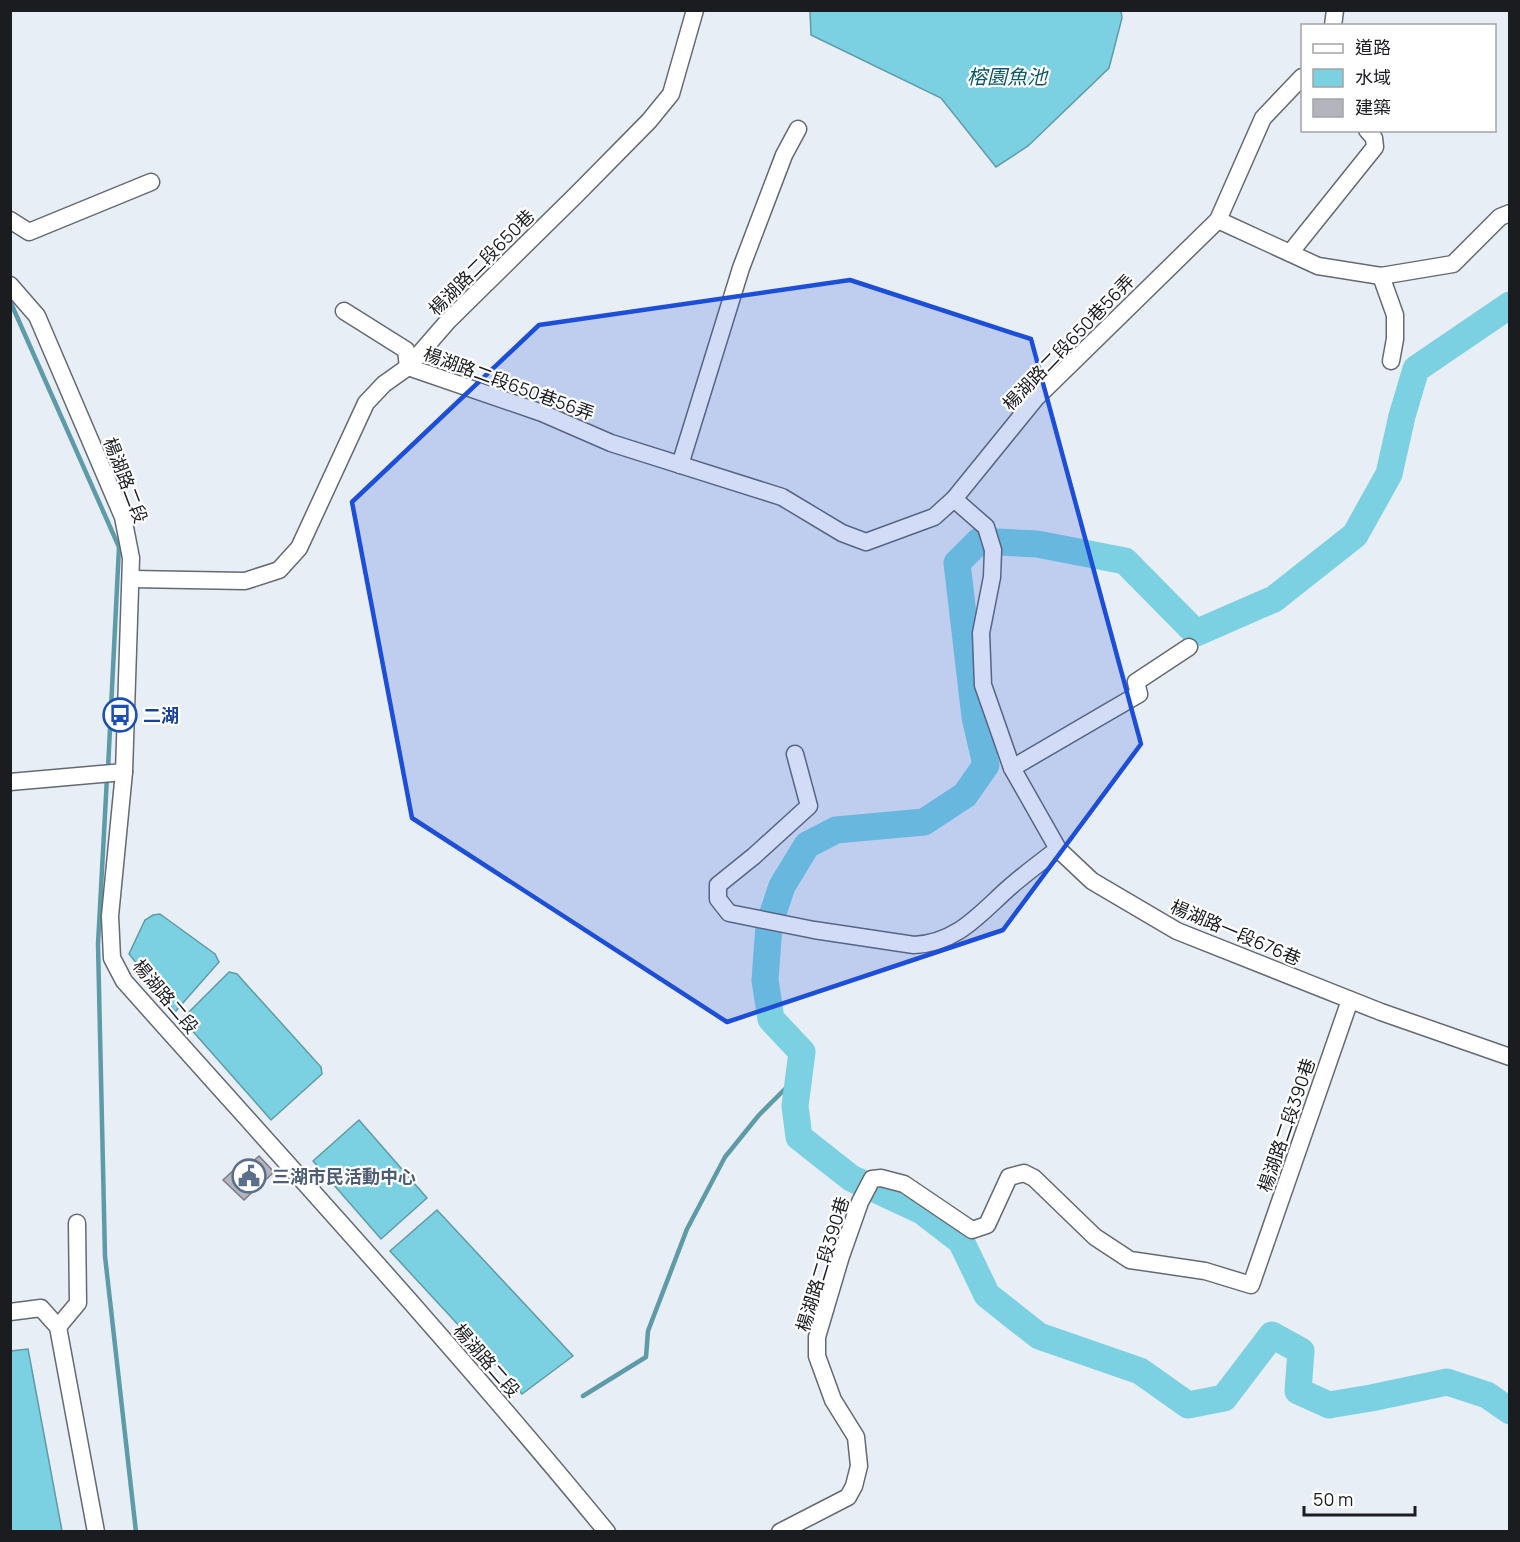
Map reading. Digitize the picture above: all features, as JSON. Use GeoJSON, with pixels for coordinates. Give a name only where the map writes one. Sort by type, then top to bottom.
{"type":"FeatureCollection","features":[{"type":"Feature","properties":{"kind":"street","name":"楊湖路二段650巷"},"geometry":{"type":"LineString","coordinates":[[132,579],[245,581],[279,570],[299,548],[366,403],[384,384],[408,367],[448,321],[649,122],[671,94],[696,10]]}},
{"type":"Feature","properties":{"kind":"street","name":"楊湖路二段650巷56弄"},"geometry":{"type":"LineString","coordinates":[[344,311],[406,350],[408,367],[542,413],[611,443],[782,497],[842,533],[866,543],[934,517],[954,499],[1036,398],[1218,220],[1263,118],[1301,80]]}},
{"type":"Feature","properties":{"kind":"street"},"geometry":{"type":"LineString","coordinates":[[681,465],[741,268],[784,155],[798,129]]}},
{"type":"Feature","properties":{"kind":"street"},"geometry":{"type":"LineString","coordinates":[[1290,253],[1375,147],[1374,138],[1369,132]]}},
{"type":"Feature","properties":{"kind":"street"},"geometry":{"type":"LineString","coordinates":[[10,220],[29,232],[151,182]]}},
{"type":"Feature","properties":{"kind":"street"},"geometry":{"type":"LineString","coordinates":[[1218,220],[1318,266],[1381,276],[1453,264],[1500,217],[1509,213]]}},
{"type":"Feature","properties":{"kind":"street"},"geometry":{"type":"LineString","coordinates":[[1381,276],[1395,315],[1395,339],[1391,361]]}},
{"type":"Feature","properties":{"kind":"street","name":"楊湖路二段"},"geometry":{"type":"LineString","coordinates":[[10,285],[37,316],[123,517],[131,558],[124,772],[110,916],[111,957],[124,981],[450,1347],[607,1532]]}},
{"type":"Feature","properties":{"kind":"street","name":"楊湖路一段676巷"},"geometry":{"type":"LineString","coordinates":[[954,499],[986,527],[993,550],[992,578],[981,633],[983,685],[1012,768],[1058,849],[1092,881],[1177,931],[1350,1000],[1509,1057]]}},
{"type":"Feature","properties":{"kind":"street"},"geometry":{"type":"LineString","coordinates":[[1012,768],[1139,694],[1136,682],[1189,646]]}},
{"type":"Feature","properties":{"kind":"street"},"geometry":{"type":"LineString","coordinates":[[795,754],[809,806],[718,885],[718,899],[729,913],[914,945],[929,944],[968,926],[1012,885],[1058,849]]}},
{"type":"Feature","properties":{"kind":"street"},"geometry":{"type":"LineString","coordinates":[[10,783],[124,772]]}},
{"type":"Feature","properties":{"kind":"street","name":"楊湖路二段390巷"},"geometry":{"type":"LineString","coordinates":[[780,1532],[848,1497],[854,1486],[859,1466],[856,1437],[833,1400],[817,1356],[817,1337],[860,1202],[872,1179],[881,1178],[904,1184],[972,1230],[987,1225],[1009,1177],[1024,1173],[1034,1178],[1095,1238],[1130,1260],[1205,1271],[1251,1285],[1350,1000]]}},
{"type":"Feature","properties":{"kind":"street"},"geometry":{"type":"LineString","coordinates":[[58,1327],[78,1303],[77,1223]]}},
{"type":"Feature","properties":{"kind":"street"},"geometry":{"type":"LineString","coordinates":[[10,1312],[41,1308],[58,1327],[96,1532]]}},
{"type":"Feature","properties":{"kind":"highlighted area"},"geometry":{"type":"Polygon","coordinates":[[[850,280],[1031,339],[1141,744],[1003,930],[727,1022],[412,818],[352,502],[539,325],[850,280]]]}},
{"type":"Feature","properties":{"kind":"water","name":"榕園魚池"},"geometry":{"type":"Polygon","coordinates":[[[1121,10],[1122,18],[1109,68],[1028,146],[996,167],[941,98],[811,35],[810,11],[1121,10]]]}},
{"type":"Feature","properties":{"kind":"water"},"geometry":{"type":"Polygon","coordinates":[[[160,914],[215,954],[219,962],[175,1012],[129,954],[145,920],[160,914]]]}},
{"type":"Feature","properties":{"kind":"water"},"geometry":{"type":"Polygon","coordinates":[[[229,972],[237,974],[321,1067],[322,1074],[271,1120],[182,1019],[229,972]]]}},
{"type":"Feature","properties":{"kind":"water"},"geometry":{"type":"Polygon","coordinates":[[[359,1120],[427,1198],[381,1239],[313,1161],[359,1120]]]}},
{"type":"Feature","properties":{"kind":"water"},"geometry":{"type":"Polygon","coordinates":[[[437,1210],[573,1356],[522,1394],[390,1251],[437,1210]]]}},
{"type":"Feature","properties":{"kind":"water"},"geometry":{"type":"Polygon","coordinates":[[[28,1349],[62,1531],[11,1531],[11,1351],[28,1349]]]}},
{"type":"Feature","properties":{"kind":"building","name":"三湖市民活動中心"},"geometry":{"type":"Polygon","coordinates":[[[259,1156],[274,1172],[244,1200],[223,1180],[236,1168],[242,1171],[259,1156]]]}},
{"type":"Feature","properties":{"kind":"waterway"},"geometry":{"type":"LineString","coordinates":[[10,301],[119,547],[108,769]]}},
{"type":"Feature","properties":{"kind":"waterway"},"geometry":{"type":"LineString","coordinates":[[1510,305],[1416,369],[1402,416],[1389,474],[1355,535],[1274,599],[1196,633],[1125,561],[1037,544],[979,541],[957,563],[975,717],[986,765],[965,795],[924,822],[836,830],[807,845],[782,886],[769,925],[765,980],[771,1019],[802,1052],[795,1106],[799,1137],[851,1178],[922,1211],[961,1241],[987,1295],[1039,1336],[1140,1371],[1188,1405],[1224,1398],[1272,1335],[1301,1351],[1298,1391],[1329,1405],[1447,1382],[1487,1395],[1510,1411]]}},
{"type":"Feature","properties":{"kind":"waterway"},"geometry":{"type":"LineString","coordinates":[[107,777],[98,944],[105,1256],[136,1532]]}},
{"type":"Feature","properties":{"kind":"waterway"},"geometry":{"type":"LineString","coordinates":[[583,1396],[646,1357],[648,1331],[687,1229],[725,1157],[759,1115],[799,1075]]}},
{"type":"Feature","properties":{"kind":"place","name":"二湖"},"geometry":{"type":"Point","coordinates":[120,715]}},
{"type":"Feature","properties":{"kind":"place","name":"三湖市民活動中心"},"geometry":{"type":"Point","coordinates":[249,1176]}}]}
